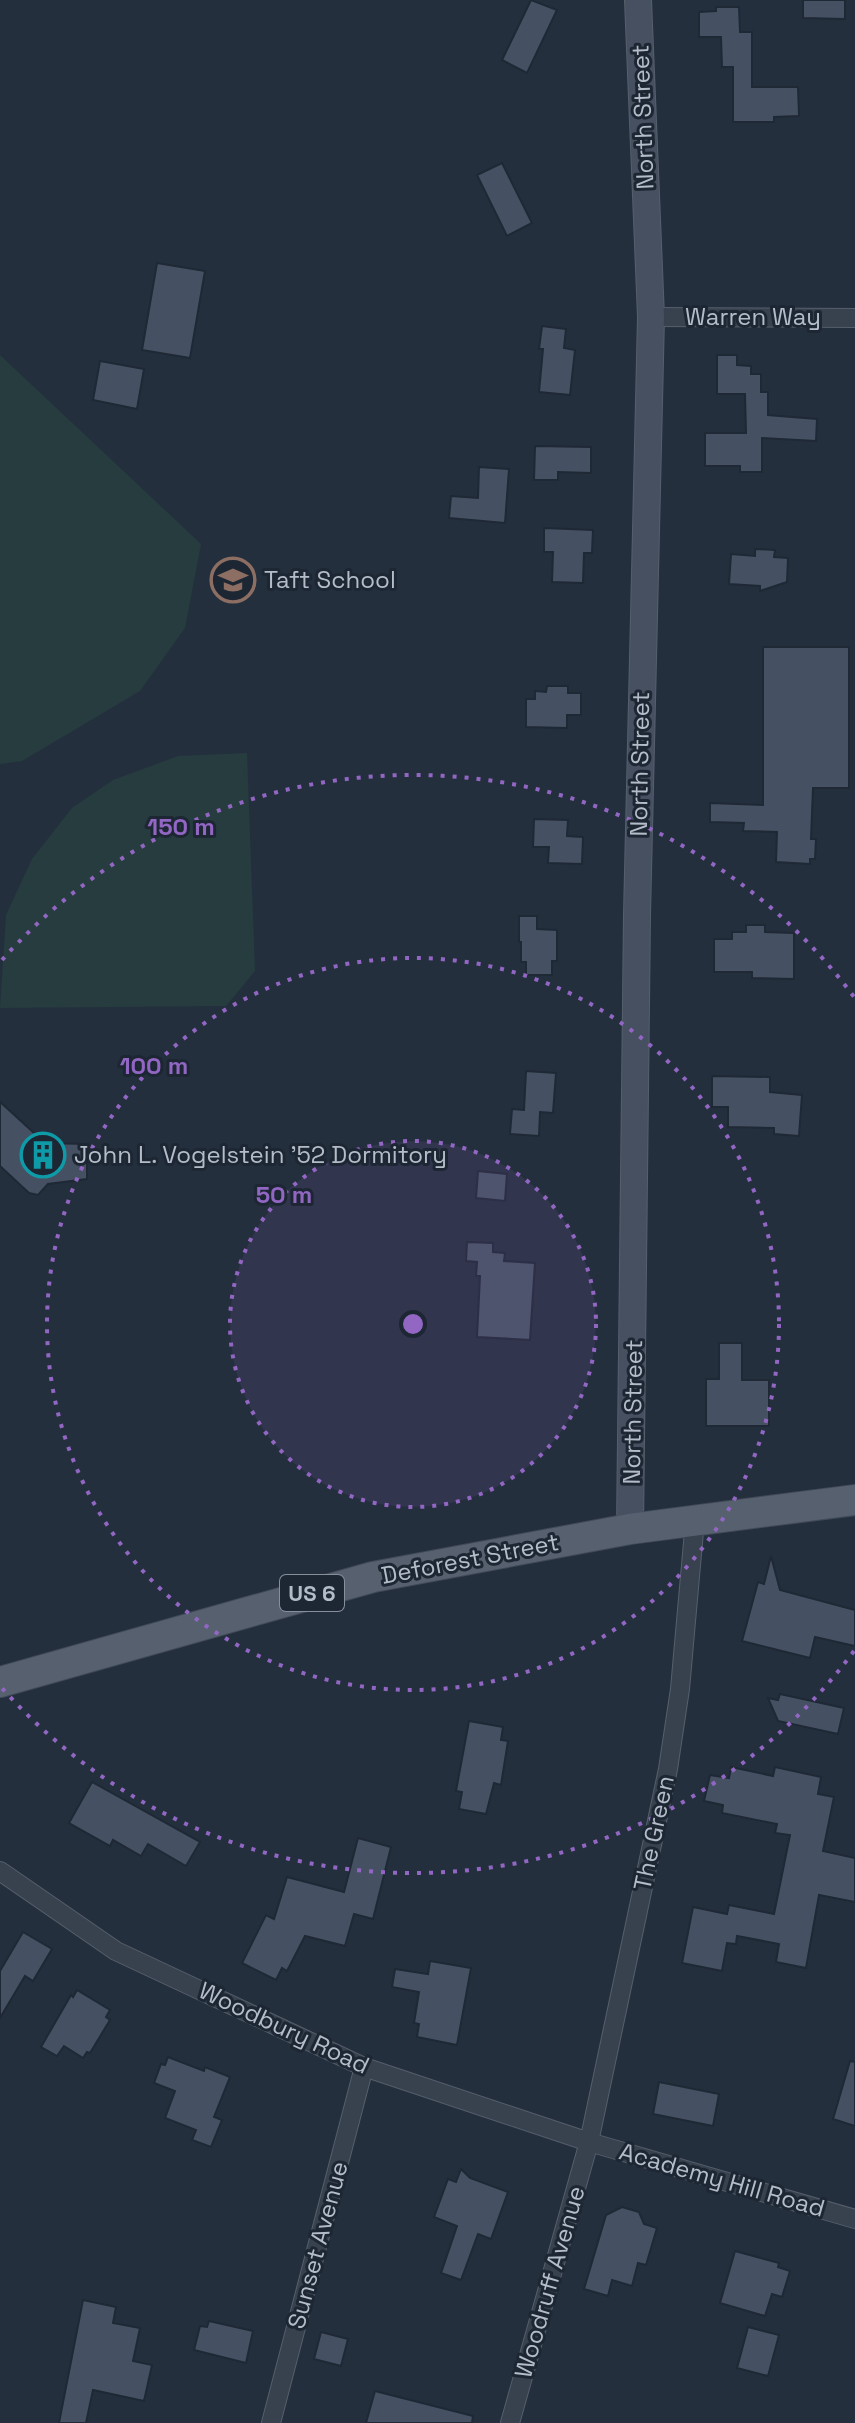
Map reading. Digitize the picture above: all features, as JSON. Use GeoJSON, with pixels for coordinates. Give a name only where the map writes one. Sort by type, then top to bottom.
{"type":"FeatureCollection","features":[{"type":"Feature","properties":{"kind":"main road","name":"Deforest Street"},"geometry":{"type":"LineString","coordinates":[[0,1682],[373,1577],[630,1529],[855,1500]]}},
{"type":"Feature","properties":{"kind":"street","name":"North Street"},"geometry":{"type":"LineString","coordinates":[[630,1529],[637,915],[651,317],[638,0]]}},
{"type":"Feature","properties":{"kind":"street","name":"Warren Way"},"geometry":{"type":"LineString","coordinates":[[651,317],[855,318]]}},
{"type":"Feature","properties":{"kind":"street","name":"The Green"},"geometry":{"type":"LineString","coordinates":[[589,2142],[675,1724],[695,1520]]}},
{"type":"Feature","properties":{"kind":"street","name":"Woodbury Road"},"geometry":{"type":"LineString","coordinates":[[0,1871],[116,1951],[364,2067],[589,2142]]}},
{"type":"Feature","properties":{"kind":"street","name":"Sunset Avenue"},"geometry":{"type":"LineString","coordinates":[[271,2423],[364,2067]]}},
{"type":"Feature","properties":{"kind":"street","name":"Academy Hill Road"},"geometry":{"type":"LineString","coordinates":[[589,2142],[855,2219]]}},
{"type":"Feature","properties":{"kind":"street","name":"Woodruff Avenue"},"geometry":{"type":"LineString","coordinates":[[510,2423],[589,2142]]}},
{"type":"Feature","properties":{"kind":"green space"},"geometry":{"type":"Polygon","coordinates":[[[0,355],[201,544],[185,628],[140,691],[22,761],[0,764],[0,355]]]}},
{"type":"Feature","properties":{"kind":"green space"},"geometry":{"type":"Polygon","coordinates":[[[247,753],[255,971],[226,1006],[0,1008],[6,915],[32,859],[72,808],[113,780],[178,756],[247,753]]]}},
{"type":"Feature","properties":{"kind":"building"},"geometry":{"type":"Polygon","coordinates":[[[531,0],[557,10],[527,73],[502,60],[531,0]]]}},
{"type":"Feature","properties":{"kind":"building"},"geometry":{"type":"Polygon","coordinates":[[[803,0],[845,0],[845,19],[803,18],[803,0]]]}},
{"type":"Feature","properties":{"kind":"building"},"geometry":{"type":"Polygon","coordinates":[[[716,7],[739,7],[740,32],[752,32],[752,87],[798,87],[799,116],[774,117],[774,122],[733,122],[733,67],[722,67],[721,37],[699,37],[699,12],[716,11],[716,7]]]}},
{"type":"Feature","properties":{"kind":"building"},"geometry":{"type":"Polygon","coordinates":[[[502,163],[532,223],[507,236],[477,175],[502,163]]]}},
{"type":"Feature","properties":{"kind":"building"},"geometry":{"type":"Polygon","coordinates":[[[157,263],[205,271],[190,358],[142,350],[157,263]]]}},
{"type":"Feature","properties":{"kind":"building"},"geometry":{"type":"Polygon","coordinates":[[[542,326],[566,329],[564,348],[575,350],[570,395],[539,392],[542,326]]]}},
{"type":"Feature","properties":{"kind":"building"},"geometry":{"type":"Polygon","coordinates":[[[717,355],[737,355],[737,365],[751,366],[751,374],[761,374],[761,392],[768,392],[768,415],[817,419],[816,441],[762,438],[762,472],[740,472],[740,466],[705,466],[705,433],[746,433],[745,394],[717,394],[717,355]]]}},
{"type":"Feature","properties":{"kind":"building"},"geometry":{"type":"Polygon","coordinates":[[[100,361],[144,369],[137,409],[93,400],[100,361]]]}},
{"type":"Feature","properties":{"kind":"building"},"geometry":{"type":"Polygon","coordinates":[[[535,446],[591,447],[591,473],[558,472],[558,480],[534,480],[535,446]]]}},
{"type":"Feature","properties":{"kind":"building"},"geometry":{"type":"Polygon","coordinates":[[[479,467],[509,469],[505,523],[449,518],[451,496],[478,498],[479,467]]]}},
{"type":"Feature","properties":{"kind":"building"},"geometry":{"type":"Polygon","coordinates":[[[544,528],[593,530],[592,553],[584,553],[583,583],[552,582],[553,552],[544,552],[544,528]]]}},
{"type":"Feature","properties":{"kind":"building"},"geometry":{"type":"Polygon","coordinates":[[[755,549],[775,550],[774,557],[788,558],[787,582],[760,591],[760,586],[729,584],[731,554],[755,556],[755,549]]]}},
{"type":"Feature","properties":{"kind":"building"},"geometry":{"type":"Polygon","coordinates":[[[763,647],[849,647],[849,788],[813,788],[811,839],[816,839],[815,859],[810,859],[810,864],[776,862],[777,832],[743,831],[744,823],[710,822],[710,803],[763,805],[763,647]]]}},
{"type":"Feature","properties":{"kind":"building"},"geometry":{"type":"Polygon","coordinates":[[[547,686],[568,686],[568,693],[581,693],[581,715],[567,715],[567,728],[526,727],[526,699],[535,699],[535,691],[546,692],[547,686]]]}},
{"type":"Feature","properties":{"kind":"building"},"geometry":{"type":"Polygon","coordinates":[[[534,819],[568,820],[567,836],[583,837],[582,864],[548,863],[549,847],[533,847],[534,819]]]}},
{"type":"Feature","properties":{"kind":"building"},"geometry":{"type":"Polygon","coordinates":[[[519,916],[537,916],[537,929],[557,930],[557,961],[552,961],[552,975],[526,975],[526,962],[521,962],[519,916]]]}},
{"type":"Feature","properties":{"kind":"building"},"geometry":{"type":"Polygon","coordinates":[[[746,925],[765,925],[765,932],[794,933],[794,979],[752,978],[752,972],[714,972],[714,939],[732,939],[732,932],[746,932],[746,925]]]}},
{"type":"Feature","properties":{"kind":"building"},"geometry":{"type":"Polygon","coordinates":[[[526,1071],[556,1073],[553,1113],[540,1112],[539,1136],[510,1134],[512,1109],[524,1110],[526,1071]]]}},
{"type":"Feature","properties":{"kind":"building"},"geometry":{"type":"Polygon","coordinates":[[[712,1076],[770,1077],[770,1092],[802,1095],[799,1136],[774,1134],[774,1128],[728,1127],[728,1107],[712,1107],[712,1076]]]}},
{"type":"Feature","properties":{"kind":"building","name":"John L. Vogelstein '52 Dormitory"},"geometry":{"type":"Polygon","coordinates":[[[0,1102],[45,1143],[87,1144],[87,1179],[48,1184],[38,1195],[29,1193],[0,1166],[0,1102]]]}},
{"type":"Feature","properties":{"kind":"building"},"geometry":{"type":"Polygon","coordinates":[[[478,1171],[507,1174],[505,1201],[476,1198],[478,1171]]]}},
{"type":"Feature","properties":{"kind":"building"},"geometry":{"type":"Polygon","coordinates":[[[467,1242],[493,1243],[493,1252],[505,1253],[504,1261],[535,1263],[530,1340],[477,1337],[480,1276],[476,1276],[477,1262],[466,1261],[467,1242]]]}},
{"type":"Feature","properties":{"kind":"building"},"geometry":{"type":"Polygon","coordinates":[[[719,1343],[742,1343],[742,1380],[769,1380],[769,1426],[706,1426],[706,1379],[719,1379],[719,1343]]]}},
{"type":"Feature","properties":{"kind":"building"},"geometry":{"type":"Polygon","coordinates":[[[771,1556],[780,1590],[855,1610],[855,1646],[815,1637],[810,1658],[742,1641],[758,1582],[764,1584],[771,1556]]]}},
{"type":"Feature","properties":{"kind":"building"},"geometry":{"type":"Polygon","coordinates":[[[780,1694],[844,1708],[838,1734],[778,1721],[768,1698],[778,1700],[780,1694]]]}},
{"type":"Feature","properties":{"kind":"building"},"geometry":{"type":"Polygon","coordinates":[[[469,1721],[503,1727],[501,1740],[508,1741],[501,1785],[494,1783],[486,1814],[459,1809],[462,1792],[456,1791],[469,1721]]]}},
{"type":"Feature","properties":{"kind":"building"},"geometry":{"type":"Polygon","coordinates":[[[731,1767],[773,1776],[775,1767],[821,1777],[818,1794],[834,1797],[823,1851],[855,1858],[855,1902],[819,1895],[806,1968],[776,1962],[779,1944],[737,1936],[736,1944],[727,1943],[722,1971],[682,1963],[693,1907],[727,1914],[729,1905],[774,1914],[790,1835],[775,1833],[777,1824],[722,1813],[723,1805],[704,1801],[710,1775],[729,1778],[731,1767]]]}},
{"type":"Feature","properties":{"kind":"building"},"geometry":{"type":"Polygon","coordinates":[[[92,1782],[200,1842],[186,1866],[148,1844],[141,1856],[113,1840],[110,1846],[69,1823],[92,1782]]]}},
{"type":"Feature","properties":{"kind":"building"},"geometry":{"type":"Polygon","coordinates":[[[358,1838],[391,1847],[373,1919],[354,1914],[345,1946],[305,1936],[287,1971],[282,1968],[276,1980],[242,1963],[266,1915],[274,1919],[287,1877],[344,1892],[358,1838]]]}},
{"type":"Feature","properties":{"kind":"building"},"geometry":{"type":"Polygon","coordinates":[[[23,1932],[52,1949],[33,1981],[25,1976],[0,2018],[0,1971],[23,1932]]]}},
{"type":"Feature","properties":{"kind":"building"},"geometry":{"type":"Polygon","coordinates":[[[430,1961],[471,1968],[457,2045],[417,2037],[419,2024],[414,2023],[419,1992],[392,1987],[395,1969],[428,1974],[430,1961]]]}},
{"type":"Feature","properties":{"kind":"building"},"geometry":{"type":"Polygon","coordinates":[[[77,1990],[110,2010],[106,2017],[110,2020],[90,2053],[87,2052],[83,2058],[64,2046],[57,2056],[41,2047],[71,1995],[73,1997],[77,1990]]]}},
{"type":"Feature","properties":{"kind":"building"},"geometry":{"type":"Polygon","coordinates":[[[168,2057],[230,2077],[214,2117],[222,2120],[211,2147],[192,2140],[196,2130],[165,2118],[175,2091],[154,2083],[161,2064],[165,2065],[168,2057]]]}},
{"type":"Feature","properties":{"kind":"building"},"geometry":{"type":"Polygon","coordinates":[[[850,2061],[855,2062],[855,2126],[833,2119],[850,2061]]]}},
{"type":"Feature","properties":{"kind":"building"},"geometry":{"type":"Polygon","coordinates":[[[659,2082],[719,2094],[713,2126],[653,2114],[659,2082]]]}},
{"type":"Feature","properties":{"kind":"building"},"geometry":{"type":"Polygon","coordinates":[[[461,2169],[470,2178],[508,2192],[491,2239],[478,2234],[461,2280],[441,2273],[457,2226],[434,2217],[448,2179],[456,2182],[461,2169]]]}},
{"type":"Feature","properties":{"kind":"building"},"geometry":{"type":"Polygon","coordinates":[[[622,2207],[639,2212],[644,2224],[657,2228],[646,2265],[638,2263],[632,2286],[612,2280],[608,2296],[584,2289],[606,2215],[622,2207]]]}},
{"type":"Feature","properties":{"kind":"building"},"geometry":{"type":"Polygon","coordinates":[[[735,2251],[779,2263],[778,2267],[790,2271],[782,2297],[772,2294],[765,2316],[720,2303],[735,2251]]]}},
{"type":"Feature","properties":{"kind":"building"},"geometry":{"type":"Polygon","coordinates":[[[83,2300],[116,2307],[113,2323],[140,2328],[133,2361],[152,2365],[144,2401],[93,2390],[86,2423],[59,2423],[83,2300]]]}},
{"type":"Feature","properties":{"kind":"building"},"geometry":{"type":"Polygon","coordinates":[[[209,2321],[253,2331],[246,2363],[194,2350],[200,2326],[207,2327],[209,2321]]]}},
{"type":"Feature","properties":{"kind":"building"},"geometry":{"type":"Polygon","coordinates":[[[748,2327],[779,2335],[768,2376],[737,2368],[748,2327]]]}},
{"type":"Feature","properties":{"kind":"building"},"geometry":{"type":"Polygon","coordinates":[[[321,2332],[348,2339],[341,2366],[314,2359],[321,2332]]]}},
{"type":"Feature","properties":{"kind":"building"},"geometry":{"type":"Polygon","coordinates":[[[375,2391],[473,2416],[472,2423],[366,2423],[375,2391]]]}},
{"type":"Feature","properties":{"kind":"place","name":"Taft School"},"geometry":{"type":"Point","coordinates":[233,580]}},
{"type":"Feature","properties":{"kind":"place","name":"John L. Vogelstein '52 Dormitory"},"geometry":{"type":"Point","coordinates":[43,1155]}}]}
